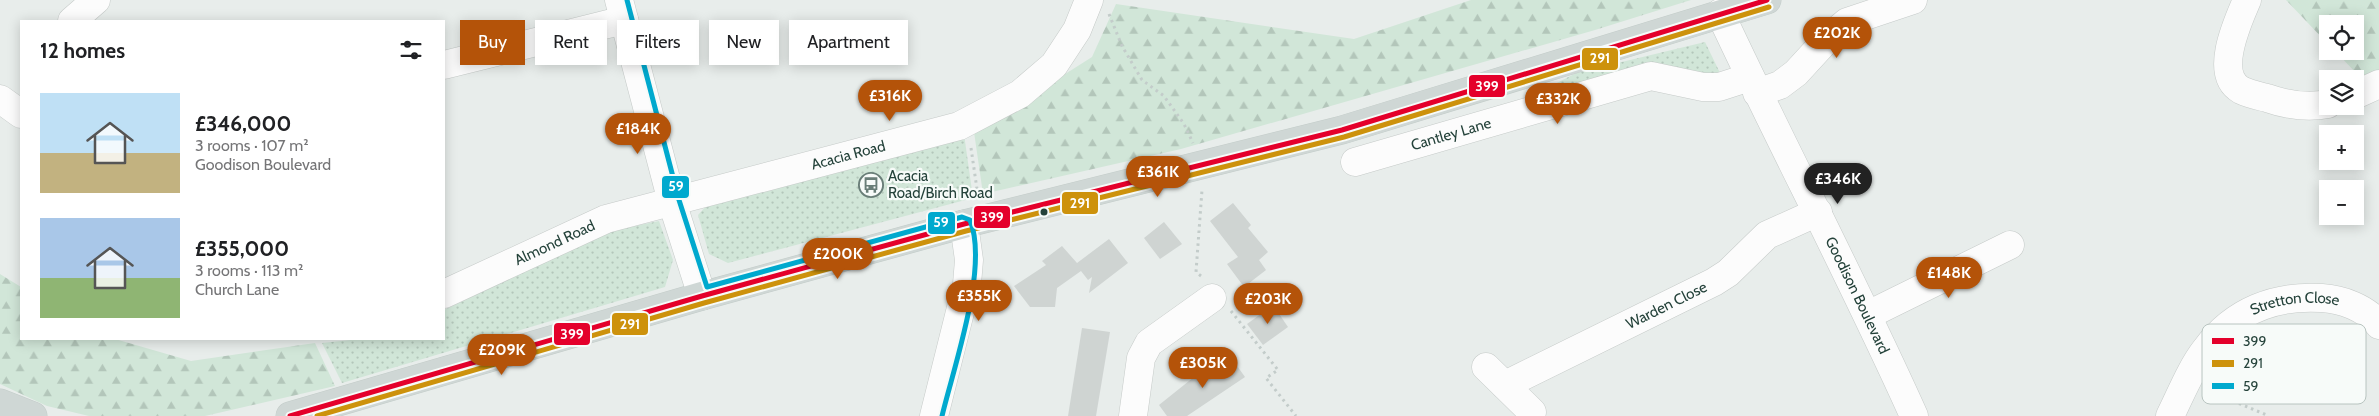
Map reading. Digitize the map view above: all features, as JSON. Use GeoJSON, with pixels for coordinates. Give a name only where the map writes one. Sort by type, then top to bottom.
{"type":"FeatureCollection","features":[{"type":"Feature","properties":{"kind":"main road"},"geometry":{"type":"LineString","coordinates":[[290,416],[702,296],[973,222],[1342,130],[1767,0]]}},
{"type":"Feature","properties":{"kind":"main road"},"geometry":{"type":"LineString","coordinates":[[0,402],[33,416]]}},
{"type":"Feature","properties":{"kind":"street"},"geometry":{"type":"LineString","coordinates":[[73,20],[96,0]]}},
{"type":"Feature","properties":{"kind":"street","name":"Cantley Lane"},"geometry":{"type":"LineString","coordinates":[[1355,162],[1650,76],[1703,87],[1780,85],[1796,73],[1830,36],[1847,22],[1913,0]]}},
{"type":"Feature","properties":{"kind":"street"},"geometry":{"type":"LineString","coordinates":[[2247,0],[2231,40],[2228,60],[2233,81],[2240,89],[2279,102],[2311,107],[2319,106]]}},
{"type":"Feature","properties":{"kind":"street","name":"Acacia Road"},"geometry":{"type":"LineString","coordinates":[[672,202],[964,123],[1020,94],[1054,65],[1077,30],[1099,5]]}},
{"type":"Feature","properties":{"kind":"street"},"geometry":{"type":"LineString","coordinates":[[445,65],[622,10],[672,202],[702,296]]}},
{"type":"Feature","properties":{"kind":"street","name":"Goodison Boulevard"},"geometry":{"type":"LineString","coordinates":[[1720,13],[1868,315],[1914,416]]}},
{"type":"Feature","properties":{"kind":"street"},"geometry":{"type":"LineString","coordinates":[[2364,91],[2379,84]]}},
{"type":"Feature","properties":{"kind":"street","name":"Almond Road"},"geometry":{"type":"LineString","coordinates":[[445,294],[606,219],[672,202]]}},
{"type":"Feature","properties":{"kind":"street","name":"Warden Close"},"geometry":{"type":"LineString","coordinates":[[1505,385],[1714,282],[1728,272],[1767,236],[1818,212]]}},
{"type":"Feature","properties":{"kind":"street"},"geometry":{"type":"LineString","coordinates":[[934,416],[966,284],[973,222]]}},
{"type":"Feature","properties":{"kind":"street"},"geometry":{"type":"LineString","coordinates":[[1868,315],[2010,245]]}},
{"type":"Feature","properties":{"kind":"street"},"geometry":{"type":"LineString","coordinates":[[1133,416],[1141,358],[1149,343],[1216,296]]}},
{"type":"Feature","properties":{"kind":"street","name":"Stretton Close"},"geometry":{"type":"LineString","coordinates":[[2231,324],[2244,313],[2274,301],[2306,297],[2334,299],[2359,309],[2379,325]]}},
{"type":"Feature","properties":{"kind":"street","name":"Stretton Close"},"geometry":{"type":"LineString","coordinates":[[2170,416],[2202,356]]}},
{"type":"Feature","properties":{"kind":"street"},"geometry":{"type":"LineString","coordinates":[[1486,367],[1532,412]]}},
{"type":"Feature","properties":{"kind":"path"},"geometry":{"type":"LineString","coordinates":[[1099,5],[1142,80],[1164,96],[1184,124],[1203,165],[1196,272],[1278,370],[1266,378],[1296,416]]}},
{"type":"Feature","properties":{"kind":"path"},"geometry":{"type":"LineString","coordinates":[[964,123],[972,154],[973,222]]}},
{"type":"Feature","properties":{"kind":"path"},"geometry":{"type":"LineString","coordinates":[[2188,382],[2202,388]]}},
{"type":"Feature","properties":{"kind":"path"},"geometry":{"type":"LineString","coordinates":[[2240,404],[2269,416]]}},
{"type":"Feature","properties":{"kind":"green space"},"geometry":{"type":"Polygon","coordinates":[[[1471,0],[1691,0],[1595,30],[1181,149],[983,194],[974,132],[1092,57],[1116,4],[1354,39],[1471,0]]]}},
{"type":"Feature","properties":{"kind":"green space"},"geometry":{"type":"Polygon","coordinates":[[[2286,0],[2379,0],[2379,97],[2364,81],[2364,70],[2353,70],[2344,60],[2364,60],[2364,15],[2319,15],[2319,35],[2286,0]]]}},
{"type":"Feature","properties":{"kind":"green space"},"geometry":{"type":"Polygon","coordinates":[[[1705,42],[1722,77],[1653,66],[1532,96],[1576,73],[1705,42]]]}},
{"type":"Feature","properties":{"kind":"green space"},"geometry":{"type":"Polygon","coordinates":[[[964,134],[973,198],[728,263],[709,254],[698,215],[709,203],[964,134]]]}},
{"type":"Feature","properties":{"kind":"green space"},"geometry":{"type":"Polygon","coordinates":[[[659,221],[673,260],[665,287],[342,383],[322,343],[350,340],[445,340],[445,310],[615,230],[659,221]]]}},
{"type":"Feature","properties":{"kind":"green space"},"geometry":{"type":"Polygon","coordinates":[[[0,274],[20,286],[20,340],[118,340],[191,361],[315,343],[335,386],[205,416],[89,416],[47,406],[0,384],[0,274]]]}},
{"type":"Feature","properties":{"kind":"building"},"geometry":{"type":"Polygon","coordinates":[[[1233,203],[1251,225],[1248,228],[1268,252],[1259,260],[1266,270],[1244,287],[1227,264],[1238,257],[1210,221],[1233,203]]]}},
{"type":"Feature","properties":{"kind":"building"},"geometry":{"type":"Polygon","coordinates":[[[1164,222],[1182,244],[1160,259],[1144,238],[1164,222]]]}},
{"type":"Feature","properties":{"kind":"building"},"geometry":{"type":"Polygon","coordinates":[[[1109,239],[1128,263],[1089,293],[1092,277],[1088,280],[1081,271],[1057,288],[1055,307],[1030,307],[1014,286],[1046,265],[1042,261],[1062,246],[1077,263],[1109,239]]]}},
{"type":"Feature","properties":{"kind":"building"},"geometry":{"type":"Polygon","coordinates":[[[1273,305],[1288,327],[1263,345],[1247,324],[1273,305]]]}},
{"type":"Feature","properties":{"kind":"building"},"geometry":{"type":"Polygon","coordinates":[[[1082,328],[1110,332],[1096,416],[1068,416],[1082,328]]]}},
{"type":"Feature","properties":{"kind":"building"},"geometry":{"type":"Polygon","coordinates":[[[1230,356],[1245,377],[1187,416],[1167,416],[1159,405],[1199,373],[1201,376],[1230,356]]]}},
{"type":"Feature","properties":{"kind":"transit line","name":"59"},"geometry":{"type":"LineString","coordinates":[[627,0],[679,200],[707,287],[962,217],[970,220],[975,240],[973,289],[968,317],[942,416]]}},
{"type":"Feature","properties":{"kind":"transit line","name":"399"},"geometry":{"type":"LineString","coordinates":[[290,416],[702,296],[964,224],[1342,130],[1767,0]]}},
{"type":"Feature","properties":{"kind":"transit line","name":"291"},"geometry":{"type":"LineString","coordinates":[[317,416],[704,303],[966,231],[1344,137],[1769,7]]}},
{"type":"Feature","properties":{"kind":"place","name":"Acacia Road/Birch Road"},"geometry":{"type":"Point","coordinates":[871,185]}}]}
